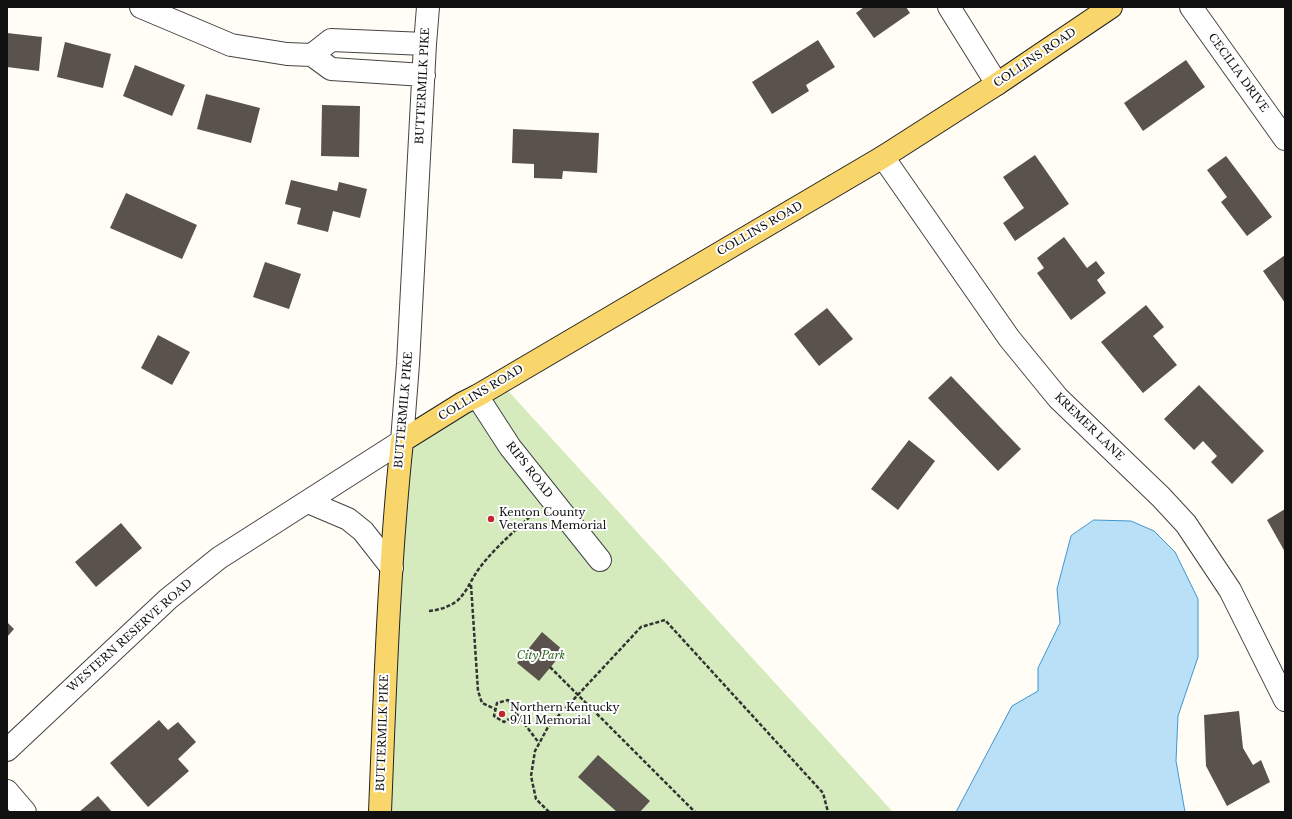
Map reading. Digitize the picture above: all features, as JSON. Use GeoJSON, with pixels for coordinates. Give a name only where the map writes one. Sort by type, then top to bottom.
{"type":"FeatureCollection","features":[{"type":"Feature","properties":{"kind":"main road","name":"COLLINS ROAD"},"geometry":{"type":"LineString","coordinates":[[402,441],[463,403],[883,157],[997,84],[1111,7]]}},
{"type":"Feature","properties":{"kind":"main road","name":"BUTTERMILK PIKE"},"geometry":{"type":"LineString","coordinates":[[380,812],[388,614],[402,441]]}},
{"type":"Feature","properties":{"kind":"street"},"geometry":{"type":"LineString","coordinates":[[141,7],[231,45],[287,54],[312,56],[331,68],[424,75]]}},
{"type":"Feature","properties":{"kind":"street","name":"BUTTERMILK PIKE"},"geometry":{"type":"LineString","coordinates":[[402,441],[408,364],[428,7]]}},
{"type":"Feature","properties":{"kind":"street"},"geometry":{"type":"LineString","coordinates":[[949,7],[997,84]]}},
{"type":"Feature","properties":{"kind":"street","name":"CECILIA DRIVE"},"geometry":{"type":"LineString","coordinates":[[1191,7],[1285,139]]}},
{"type":"Feature","properties":{"kind":"street"},"geometry":{"type":"LineString","coordinates":[[312,56],[331,40],[425,44]]}},
{"type":"Feature","properties":{"kind":"street","name":"KREMER LANE"},"geometry":{"type":"LineString","coordinates":[[883,157],[1009,338],[1058,398],[1161,497],[1186,524],[1230,590],[1285,700]]}},
{"type":"Feature","properties":{"kind":"street","name":"RIPS ROAD"},"geometry":{"type":"LineString","coordinates":[[477,396],[510,447],[600,560]]}},
{"type":"Feature","properties":{"kind":"street","name":"WESTERN RESERVE ROAD"},"geometry":{"type":"LineString","coordinates":[[7,750],[168,599],[219,558],[402,441]]}},
{"type":"Feature","properties":{"kind":"street"},"geometry":{"type":"LineString","coordinates":[[308,502],[348,519],[362,531],[392,568]]}},
{"type":"Feature","properties":{"kind":"street"},"geometry":{"type":"LineString","coordinates":[[7,791],[25,812]]}},
{"type":"Feature","properties":{"kind":"path"},"geometry":{"type":"LineString","coordinates":[[428,611],[441,610],[457,601],[495,550],[535,512]]}},
{"type":"Feature","properties":{"kind":"path"},"geometry":{"type":"LineString","coordinates":[[471,584],[478,691],[482,703],[495,709]]}},
{"type":"Feature","properties":{"kind":"path"},"geometry":{"type":"LineString","coordinates":[[549,812],[536,799],[531,776],[535,751],[548,727],[641,627],[665,620],[823,793],[828,812]]}},
{"type":"Feature","properties":{"kind":"path"},"geometry":{"type":"LineString","coordinates":[[550,667],[695,812]]}},
{"type":"Feature","properties":{"kind":"path"},"geometry":{"type":"LineString","coordinates":[[517,714],[504,722],[494,716],[497,703],[508,700],[539,743]]}},
{"type":"Feature","properties":{"kind":"green space","name":"City Park"},"geometry":{"type":"Polygon","coordinates":[[[500,382],[893,812],[380,812],[402,441],[500,382]]]}},
{"type":"Feature","properties":{"kind":"water"},"geometry":{"type":"Polygon","coordinates":[[[1094,520],[1131,521],[1154,531],[1175,552],[1198,599],[1198,657],[1178,716],[1176,761],[1185,812],[956,812],[1012,706],[1038,691],[1038,668],[1060,623],[1057,589],[1071,536],[1094,520]]]}},
{"type":"Feature","properties":{"kind":"building"},"geometry":{"type":"Polygon","coordinates":[[[864,7],[906,7],[910,13],[874,38],[856,13],[864,7]]]}},
{"type":"Feature","properties":{"kind":"building"},"geometry":{"type":"Polygon","coordinates":[[[7,33],[42,37],[39,71],[7,67],[7,33]]]}},
{"type":"Feature","properties":{"kind":"building"},"geometry":{"type":"Polygon","coordinates":[[[818,40],[835,67],[806,85],[809,91],[772,114],[752,82],[818,40]]]}},
{"type":"Feature","properties":{"kind":"building"},"geometry":{"type":"Polygon","coordinates":[[[65,42],[111,54],[103,88],[57,77],[65,42]]]}},
{"type":"Feature","properties":{"kind":"building"},"geometry":{"type":"Polygon","coordinates":[[[1186,60],[1205,87],[1143,131],[1124,103],[1186,60]]]}},
{"type":"Feature","properties":{"kind":"building"},"geometry":{"type":"Polygon","coordinates":[[[135,65],[185,85],[172,116],[123,96],[135,65]]]}},
{"type":"Feature","properties":{"kind":"building"},"geometry":{"type":"Polygon","coordinates":[[[206,94],[260,108],[251,143],[197,129],[206,94]]]}},
{"type":"Feature","properties":{"kind":"building"},"geometry":{"type":"Polygon","coordinates":[[[322,105],[360,106],[359,157],[321,156],[322,105]]]}},
{"type":"Feature","properties":{"kind":"building"},"geometry":{"type":"Polygon","coordinates":[[[513,129],[599,133],[597,173],[563,171],[562,179],[534,178],[534,164],[512,163],[513,129]]]}},
{"type":"Feature","properties":{"kind":"building"},"geometry":{"type":"Polygon","coordinates":[[[1035,155],[1069,204],[1015,241],[1003,223],[1024,208],[1003,177],[1035,155]]]}},
{"type":"Feature","properties":{"kind":"building"},"geometry":{"type":"Polygon","coordinates":[[[1226,156],[1272,217],[1247,236],[1221,202],[1227,197],[1207,170],[1226,156]]]}},
{"type":"Feature","properties":{"kind":"building"},"geometry":{"type":"Polygon","coordinates":[[[291,180],[337,191],[339,182],[367,189],[360,218],[333,211],[328,232],[297,224],[301,208],[285,204],[291,180]]]}},
{"type":"Feature","properties":{"kind":"building"},"geometry":{"type":"Polygon","coordinates":[[[126,193],[197,225],[182,259],[110,228],[126,193]]]}},
{"type":"Feature","properties":{"kind":"building"},"geometry":{"type":"Polygon","coordinates":[[[1064,237],[1087,268],[1096,261],[1105,273],[1097,280],[1106,293],[1071,320],[1037,273],[1044,268],[1037,258],[1064,237]]]}},
{"type":"Feature","properties":{"kind":"building"},"geometry":{"type":"Polygon","coordinates":[[[1285,255],[1285,303],[1263,271],[1285,255]]]}},
{"type":"Feature","properties":{"kind":"building"},"geometry":{"type":"Polygon","coordinates":[[[265,262],[301,274],[289,309],[253,297],[265,262]]]}},
{"type":"Feature","properties":{"kind":"building"},"geometry":{"type":"Polygon","coordinates":[[[1146,305],[1164,327],[1153,336],[1177,365],[1143,393],[1101,342],[1146,305]]]}},
{"type":"Feature","properties":{"kind":"building"},"geometry":{"type":"Polygon","coordinates":[[[827,308],[853,339],[819,366],[794,334],[827,308]]]}},
{"type":"Feature","properties":{"kind":"building"},"geometry":{"type":"Polygon","coordinates":[[[158,335],[190,352],[172,385],[141,368],[158,335]]]}},
{"type":"Feature","properties":{"kind":"building"},"geometry":{"type":"Polygon","coordinates":[[[951,376],[1021,449],[998,471],[928,398],[951,376]]]}},
{"type":"Feature","properties":{"kind":"building"},"geometry":{"type":"Polygon","coordinates":[[[1199,385],[1264,451],[1232,484],[1211,462],[1217,456],[1203,441],[1194,450],[1164,419],[1199,385]]]}},
{"type":"Feature","properties":{"kind":"building"},"geometry":{"type":"Polygon","coordinates":[[[909,440],[935,461],[898,510],[871,489],[909,440]]]}},
{"type":"Feature","properties":{"kind":"building"},"geometry":{"type":"Polygon","coordinates":[[[1285,509],[1285,552],[1267,520],[1285,509]]]}},
{"type":"Feature","properties":{"kind":"building"},"geometry":{"type":"Polygon","coordinates":[[[121,523],[142,548],[96,587],[75,562],[121,523]]]}},
{"type":"Feature","properties":{"kind":"building"},"geometry":{"type":"Polygon","coordinates":[[[7,622],[14,629],[7,637],[7,622]]]}},
{"type":"Feature","properties":{"kind":"building"},"geometry":{"type":"Polygon","coordinates":[[[542,632],[564,651],[539,681],[517,663],[542,632]]]}},
{"type":"Feature","properties":{"kind":"building"},"geometry":{"type":"Polygon","coordinates":[[[1239,711],[1243,748],[1253,765],[1261,760],[1270,782],[1227,806],[1206,766],[1204,715],[1239,711]]]}},
{"type":"Feature","properties":{"kind":"building"},"geometry":{"type":"Polygon","coordinates":[[[159,720],[168,730],[178,722],[196,742],[178,759],[189,771],[148,807],[110,763],[159,720]]]}},
{"type":"Feature","properties":{"kind":"building"},"geometry":{"type":"Polygon","coordinates":[[[598,755],[650,801],[640,812],[617,812],[578,777],[598,755]]]}},
{"type":"Feature","properties":{"kind":"building"},"geometry":{"type":"Polygon","coordinates":[[[98,796],[112,812],[79,812],[98,796]]]}},
{"type":"Feature","properties":{"kind":"place","name":"Kenton County Veterans Memorial"},"geometry":{"type":"Point","coordinates":[491,519]}},
{"type":"Feature","properties":{"kind":"place","name":"Northern Kentucky 9/11 Memorial"},"geometry":{"type":"Point","coordinates":[502,714]}}]}
